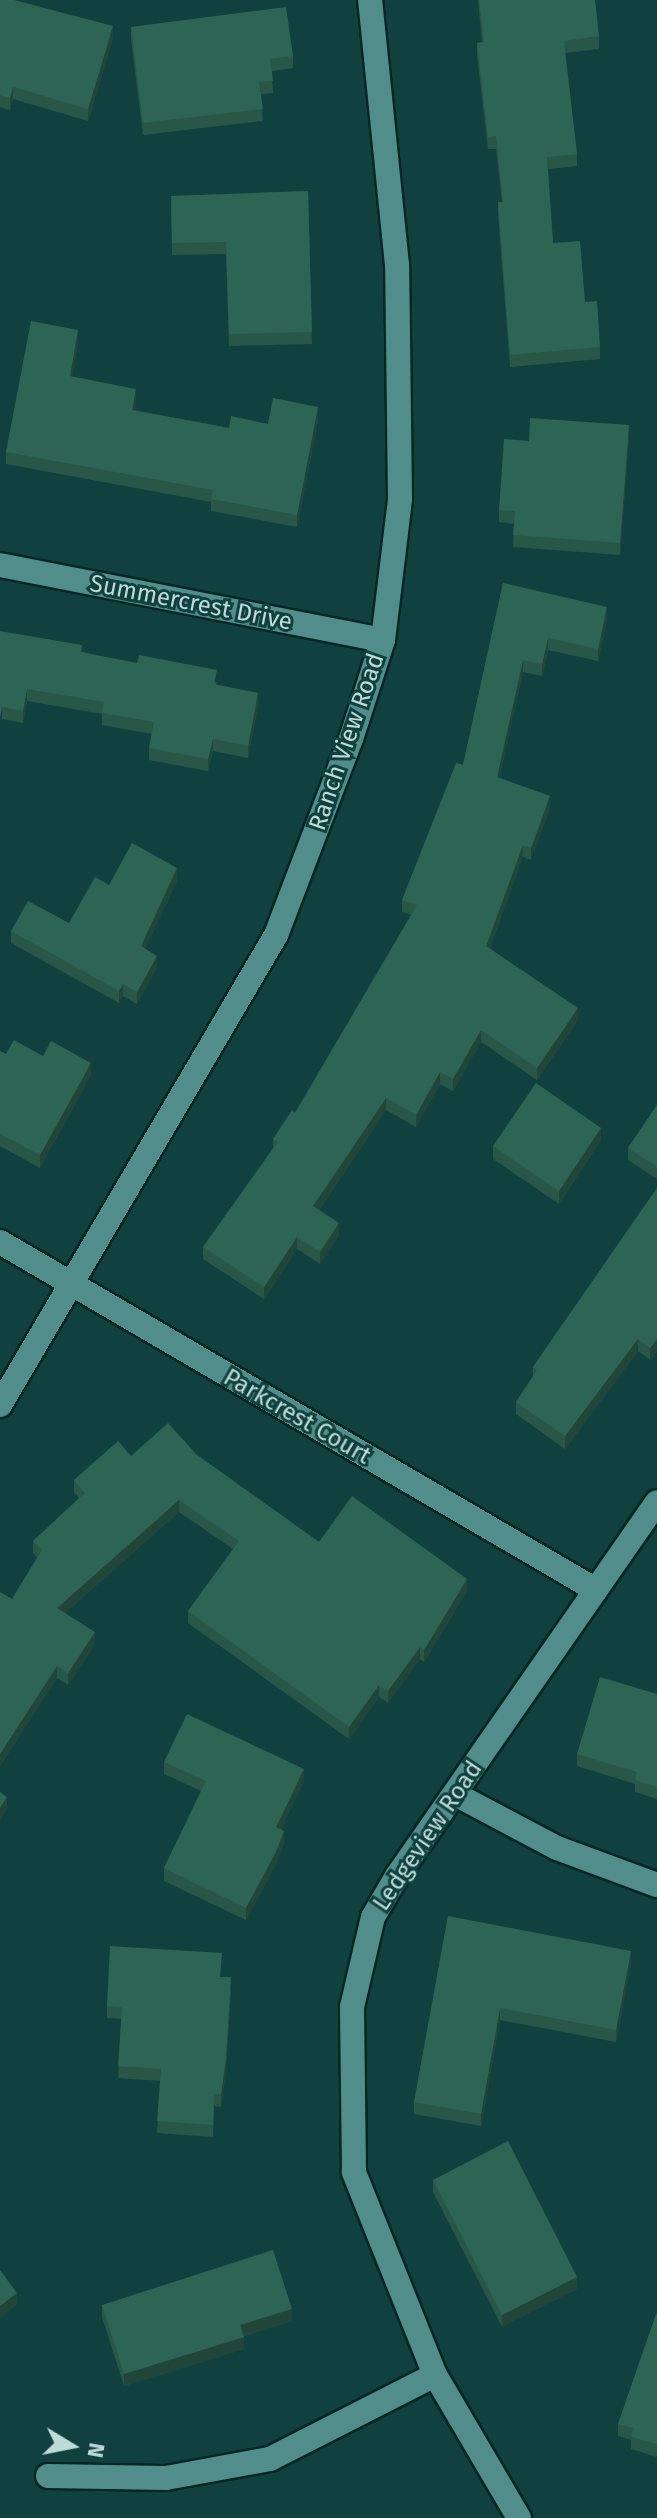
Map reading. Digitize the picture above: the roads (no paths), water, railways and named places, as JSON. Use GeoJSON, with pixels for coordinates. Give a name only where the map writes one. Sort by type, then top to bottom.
{"type":"FeatureCollection","features":[{"type":"Feature","properties":{"kind":"street","name":"Ranch View Road"},"geometry":{"type":"LineString","coordinates":[[0,1405],[67,1284],[276,935],[351,739],[383,640],[400,499],[397,265],[370,0]]}},
{"type":"Feature","properties":{"kind":"street","name":"Summercrest Drive"},"geometry":{"type":"LineString","coordinates":[[0,565],[383,640]]}},
{"type":"Feature","properties":{"kind":"street","name":"Parkcrest Court"},"geometry":{"type":"LineString","coordinates":[[0,1242],[67,1284],[596,1590]]}},
{"type":"Feature","properties":{"kind":"street","name":"Ledgeview Road"},"geometry":{"type":"LineString","coordinates":[[519,2518],[435,2375],[354,2172],[352,2007],[373,1917],[657,1502]]}},
{"type":"Feature","properties":{"kind":"street"},"geometry":{"type":"LineString","coordinates":[[455,1794],[557,1848],[657,1885]]}},
{"type":"Feature","properties":{"kind":"street"},"geometry":{"type":"LineString","coordinates":[[48,2476],[166,2478],[270,2459],[435,2375]]}}]}
